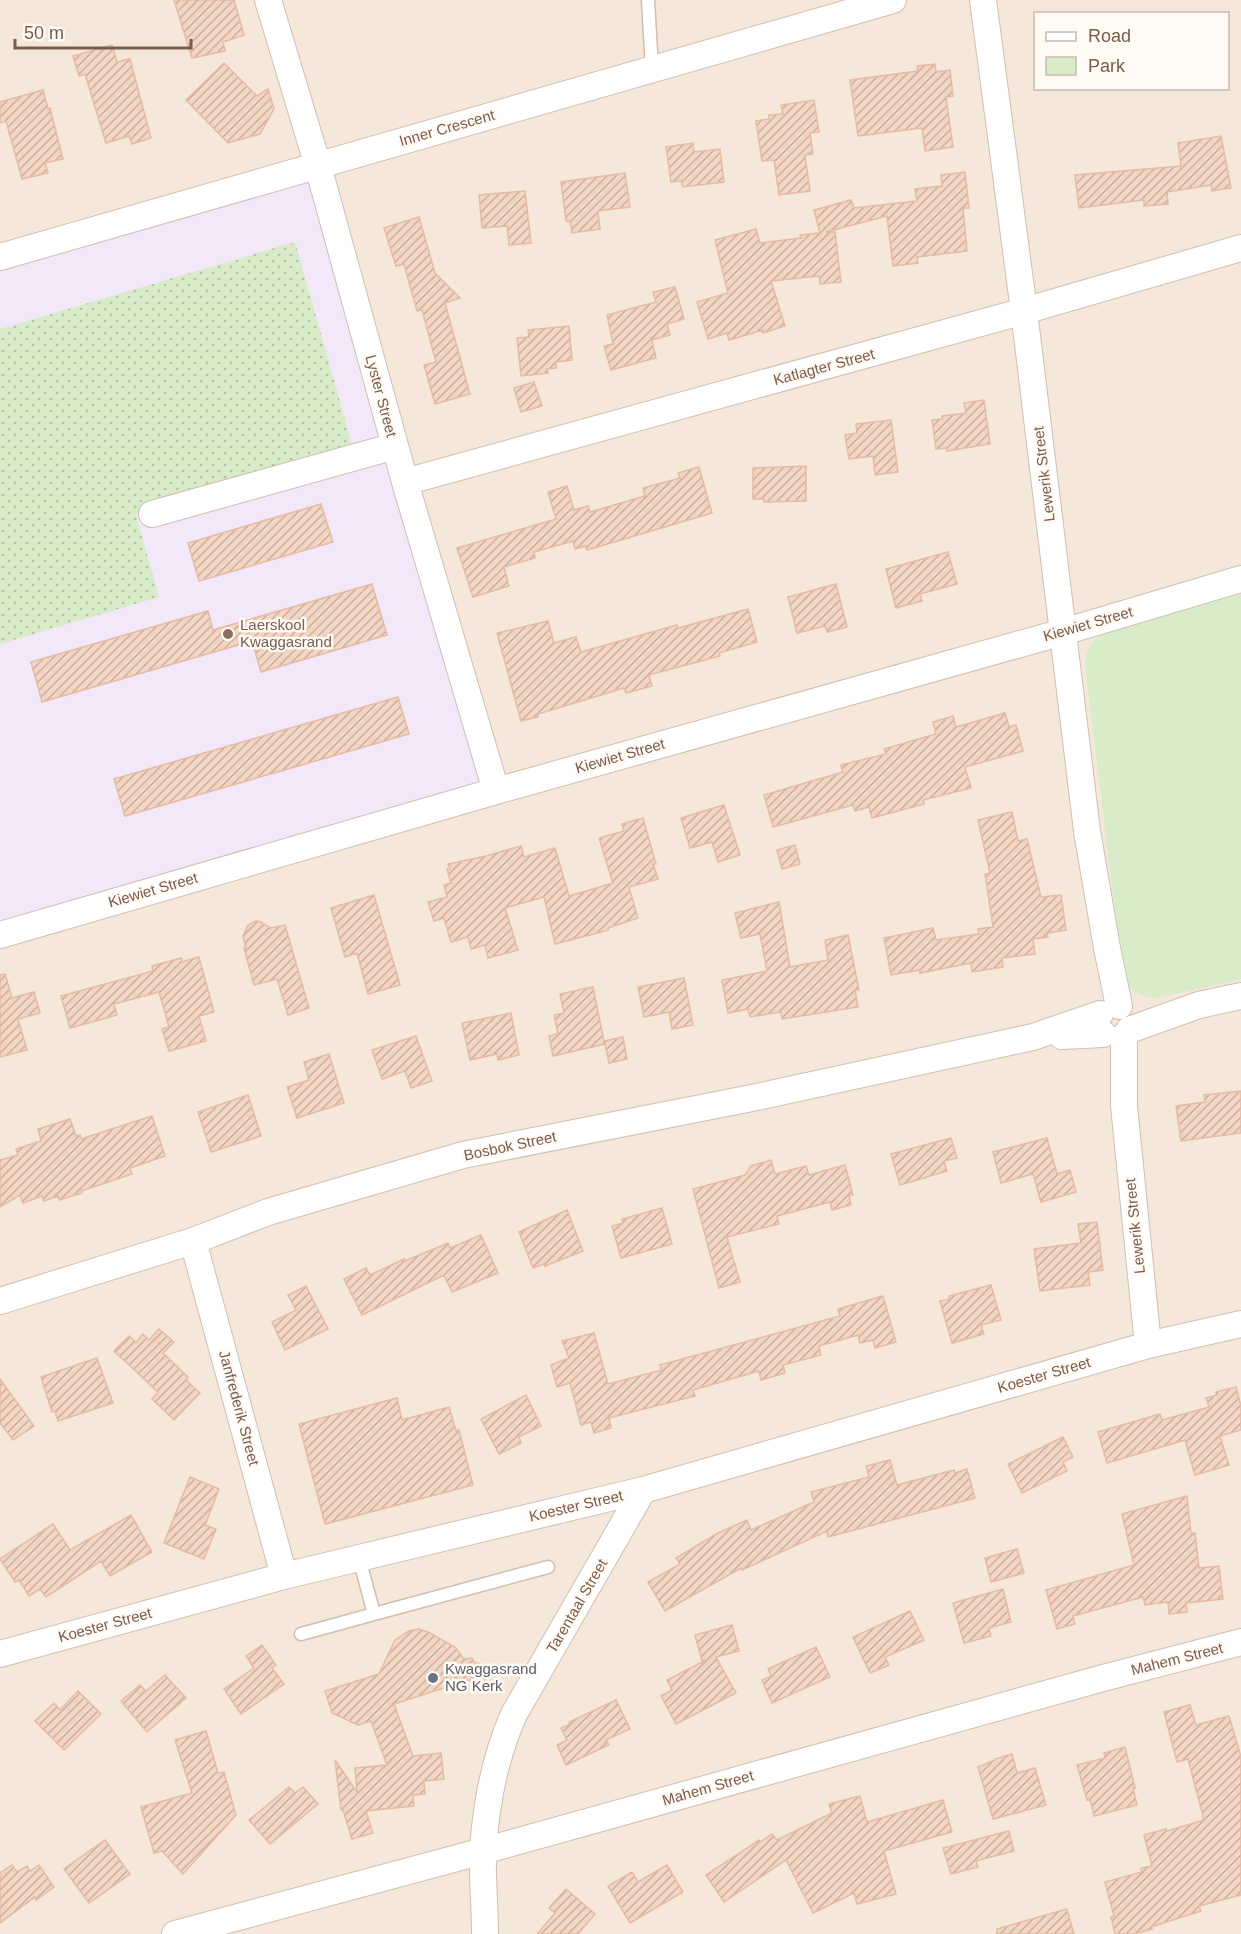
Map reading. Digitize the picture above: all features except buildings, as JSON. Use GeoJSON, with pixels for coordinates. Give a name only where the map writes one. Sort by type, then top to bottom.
{"type":"FeatureCollection","features":[{"type":"Feature","properties":{"kind":"street","name":"Lyster Street"},"geometry":{"type":"LineString","coordinates":[[268,0],[318,166],[405,483],[496,791]]}},
{"type":"Feature","properties":{"kind":"street","name":"Inner Crescent"},"geometry":{"type":"LineString","coordinates":[[0,257],[893,0]]}},
{"type":"Feature","properties":{"kind":"street","name":"Lewerik Street"},"geometry":{"type":"LineString","coordinates":[[983,0],[1088,831],[1107,948],[1148,1345]]}},
{"type":"Feature","properties":{"kind":"street","name":"Katlagter Street"},"geometry":{"type":"LineString","coordinates":[[405,483],[1024,311],[1241,248]]}},
{"type":"Feature","properties":{"kind":"street"},"geometry":{"type":"LineString","coordinates":[[152,514],[395,446]]}},
{"type":"Feature","properties":{"kind":"street","name":"Kiewiet Street"},"geometry":{"type":"LineString","coordinates":[[0,935],[496,791],[1063,632],[1241,579]]}},
{"type":"Feature","properties":{"kind":"street","name":"Bosbok Street"},"geometry":{"type":"LineString","coordinates":[[0,1301],[193,1241],[268,1212],[463,1155],[757,1097],[1033,1037],[1241,996]]}},
{"type":"Feature","properties":{"kind":"street","name":"Janfrederik Street"},"geometry":{"type":"LineString","coordinates":[[193,1241],[284,1576]]}},
{"type":"Feature","properties":{"kind":"street","name":"Koester Street"},"geometry":{"type":"LineString","coordinates":[[0,1654],[284,1576],[643,1490],[1148,1345],[1241,1324]]}},
{"type":"Feature","properties":{"kind":"street","name":"Tarentaal Street"},"geometry":{"type":"LineString","coordinates":[[485,1934],[483,1851],[493,1774],[506,1733],[514,1714],[643,1490]]}},
{"type":"Feature","properties":{"kind":"street","name":"Mahem Street"},"geometry":{"type":"LineString","coordinates":[[175,1934],[1241,1642]]}},
{"type":"Feature","properties":{"kind":"lane"},"geometry":{"type":"LineString","coordinates":[[648,0],[652,69]]}},
{"type":"Feature","properties":{"kind":"lane"},"geometry":{"type":"LineString","coordinates":[[359,1558],[374,1614]]}},
{"type":"Feature","properties":{"kind":"lane"},"geometry":{"type":"LineString","coordinates":[[301,1634],[548,1567]]}},
{"type":"Feature","properties":{"kind":"shaded area"},"geometry":{"type":"Polygon","coordinates":[[[0,0],[1241,0],[1241,1934],[0,1934],[0,0]]]}},
{"type":"Feature","properties":{"kind":"shaded area","name":"Laerskool Kwaggasrand"},"geometry":{"type":"Polygon","coordinates":[[[321,160],[500,787],[0,932],[0,253],[321,160]]]}},
{"type":"Feature","properties":{"kind":"green space"},"geometry":{"type":"Polygon","coordinates":[[[295,242],[354,451],[136,515],[159,597],[0,644],[0,329],[295,242]]]}},
{"type":"Feature","properties":{"kind":"green space"},"geometry":{"type":"Polygon","coordinates":[[[1241,594],[1241,979],[1158,998],[1146,997],[1129,987],[1123,977],[1085,665],[1086,654],[1092,642],[1104,633],[1241,594]]]}},
{"type":"Feature","properties":{"kind":"place","name":"Laerskool Kwaggasrand"},"geometry":{"type":"Point","coordinates":[228,634]}},
{"type":"Feature","properties":{"kind":"place","name":"Kwaggasrand NG Kerk"},"geometry":{"type":"Point","coordinates":[433,1678]}}]}
